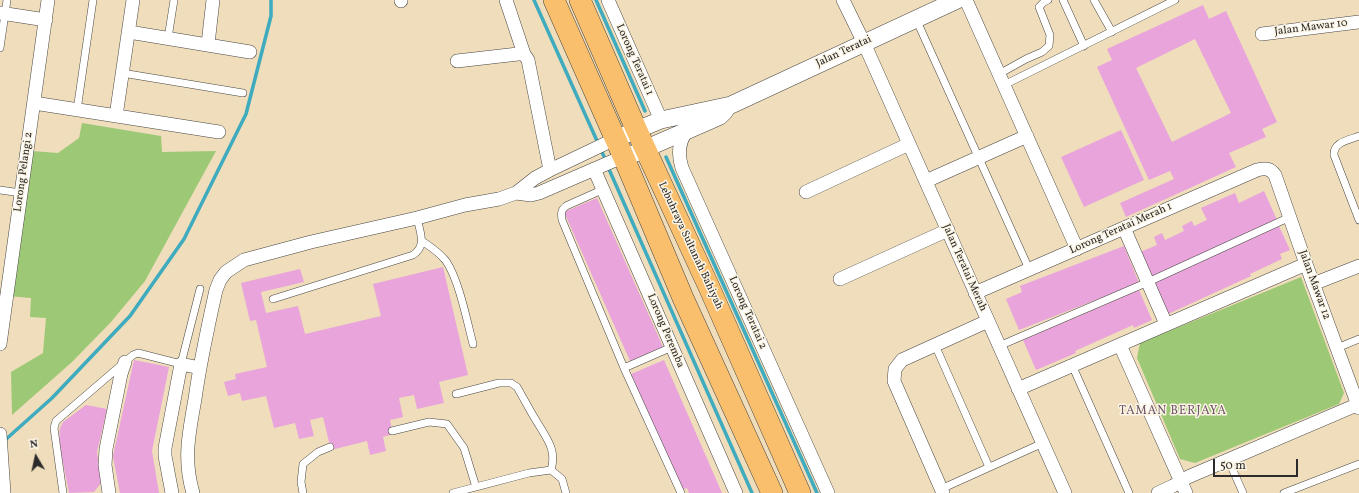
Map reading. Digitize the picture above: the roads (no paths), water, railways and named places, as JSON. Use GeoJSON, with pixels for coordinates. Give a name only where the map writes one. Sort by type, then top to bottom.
{"type":"FeatureCollection","features":[{"type":"Feature","properties":{"kind":"main road"},"geometry":{"type":"LineString","coordinates":[[554,0],[610,141],[772,493]]}},
{"type":"Feature","properties":{"kind":"main road","name":"Lebuhraya Sultanah Bahiyah"},"geometry":{"type":"LineString","coordinates":[[580,0],[637,131],[712,294],[800,493]]}},
{"type":"Feature","properties":{"kind":"street","name":"Lorong Pelangi 2"},"geometry":{"type":"LineString","coordinates":[[0,344],[48,0]]}},
{"type":"Feature","properties":{"kind":"street"},"geometry":{"type":"LineString","coordinates":[[116,116],[133,0]]}},
{"type":"Feature","properties":{"kind":"street"},"geometry":{"type":"LineString","coordinates":[[208,44],[213,0]]}},
{"type":"Feature","properties":{"kind":"street"},"geometry":{"type":"LineString","coordinates":[[506,0],[524,54],[528,60],[550,170]]}},
{"type":"Feature","properties":{"kind":"street","name":"Lorong Teratai 1"},"geometry":{"type":"LineString","coordinates":[[608,0],[661,120]]}},
{"type":"Feature","properties":{"kind":"street","name":"Jalan Teratai Merah"},"geometry":{"type":"LineString","coordinates":[[843,0],[864,43],[1065,493]]}},
{"type":"Feature","properties":{"kind":"street","name":"Jalan Teratai"},"geometry":{"type":"LineString","coordinates":[[610,141],[661,120],[731,105],[957,0]]}},
{"type":"Feature","properties":{"kind":"street"},"geometry":{"type":"LineString","coordinates":[[966,0],[1077,249]]}},
{"type":"Feature","properties":{"kind":"street"},"geometry":{"type":"LineString","coordinates":[[3,14],[46,20]]}},
{"type":"Feature","properties":{"kind":"street","name":"Jalan Mawar 10"},"geometry":{"type":"LineString","coordinates":[[1262,34],[1359,22]]}},
{"type":"Feature","properties":{"kind":"street"},"geometry":{"type":"LineString","coordinates":[[129,32],[250,52]]}},
{"type":"Feature","properties":{"kind":"street"},"geometry":{"type":"LineString","coordinates":[[457,62],[524,54]]}},
{"type":"Feature","properties":{"kind":"street"},"geometry":{"type":"LineString","coordinates":[[34,103],[219,132]]}},
{"type":"Feature","properties":{"kind":"street","name":"Jalan Teratai"},"geometry":{"type":"LineString","coordinates":[[619,160],[720,116],[731,105]]}},
{"type":"Feature","properties":{"kind":"street","name":"Lorong Teratai 2"},"geometry":{"type":"LineString","coordinates":[[687,131],[681,139],[680,161],[828,493]]}},
{"type":"Feature","properties":{"kind":"street"},"geometry":{"type":"LineString","coordinates":[[926,181],[1027,136]]}},
{"type":"Feature","properties":{"kind":"street"},"geometry":{"type":"LineString","coordinates":[[193,493],[187,463],[187,451],[200,368],[216,290],[220,280],[233,266],[244,260],[311,242],[417,218],[465,205],[499,199],[516,193],[535,178],[610,141]]}},
{"type":"Feature","properties":{"kind":"street"},"geometry":{"type":"LineString","coordinates":[[806,192],[909,144]]}},
{"type":"Feature","properties":{"kind":"street"},"geometry":{"type":"LineString","coordinates":[[516,193],[530,195],[539,193],[619,160]]}},
{"type":"Feature","properties":{"kind":"street","name":"Lorong Peremba"},"geometry":{"type":"LineString","coordinates":[[597,168],[604,189],[736,493]]}},
{"type":"Feature","properties":{"kind":"street","name":"Lorong Teratai Merah 1"},"geometry":{"type":"LineString","coordinates":[[975,293],[1257,170],[1268,169]]}},
{"type":"Feature","properties":{"kind":"street","name":"Jalan Mawar 12"},"geometry":{"type":"LineString","coordinates":[[1268,169],[1275,175],[1313,284],[1359,406]]}},
{"type":"Feature","properties":{"kind":"street"},"geometry":{"type":"LineString","coordinates":[[1124,228],[1166,324]]}},
{"type":"Feature","properties":{"kind":"street"},"geometry":{"type":"LineString","coordinates":[[840,279],[948,230]]}},
{"type":"Feature","properties":{"kind":"street"},"geometry":{"type":"LineString","coordinates":[[1018,389],[1306,264]]}},
{"type":"Feature","properties":{"kind":"street"},"geometry":{"type":"LineString","coordinates":[[1313,284],[1359,266]]}},
{"type":"Feature","properties":{"kind":"street"},"geometry":{"type":"LineString","coordinates":[[942,491],[894,381],[893,375],[897,364],[902,360],[988,321]]}},
{"type":"Feature","properties":{"kind":"street"},"geometry":{"type":"LineString","coordinates":[[1120,344],[1183,487]]}},
{"type":"Feature","properties":{"kind":"street"},"geometry":{"type":"LineString","coordinates":[[109,493],[105,465],[106,449],[121,374],[125,362]]}},
{"type":"Feature","properties":{"kind":"street"},"geometry":{"type":"LineString","coordinates":[[172,493],[165,456],[165,448],[181,364],[200,368]]}},
{"type":"Feature","properties":{"kind":"street"},"geometry":{"type":"LineString","coordinates":[[1158,493],[1183,487],[1188,477],[1359,406]]}},
{"type":"Feature","properties":{"kind":"street"},"geometry":{"type":"LineString","coordinates":[[0,434],[4,493]]}},
{"type":"Feature","properties":{"kind":"lane"},"geometry":{"type":"LineString","coordinates":[[0,48],[3,14],[7,0]]}},
{"type":"Feature","properties":{"kind":"lane"},"geometry":{"type":"LineString","coordinates":[[77,110],[93,0]]}},
{"type":"Feature","properties":{"kind":"lane"},"geometry":{"type":"LineString","coordinates":[[168,38],[174,0]]}},
{"type":"Feature","properties":{"kind":"lane"},"geometry":{"type":"LineString","coordinates":[[1002,80],[1026,59],[1042,52],[1049,46],[1050,35],[1039,7],[1048,0]]}},
{"type":"Feature","properties":{"kind":"lane"},"geometry":{"type":"LineString","coordinates":[[1063,0],[1084,46]]}},
{"type":"Feature","properties":{"kind":"lane"},"geometry":{"type":"LineString","coordinates":[[1094,0],[1112,32]]}},
{"type":"Feature","properties":{"kind":"lane"},"geometry":{"type":"LineString","coordinates":[[1002,80],[1084,46],[1175,0]]}},
{"type":"Feature","properties":{"kind":"lane"},"geometry":{"type":"LineString","coordinates":[[916,19],[1029,269]]}},
{"type":"Feature","properties":{"kind":"lane"},"geometry":{"type":"LineString","coordinates":[[122,74],[244,93]]}},
{"type":"Feature","properties":{"kind":"lane"},"geometry":{"type":"LineString","coordinates":[[1359,136],[1336,146],[1334,150],[1334,155],[1359,220]]}},
{"type":"Feature","properties":{"kind":"lane"},"geometry":{"type":"LineString","coordinates":[[604,189],[566,206],[562,209],[562,220],[624,368],[681,493]]}},
{"type":"Feature","properties":{"kind":"lane"},"geometry":{"type":"LineString","coordinates":[[0,190],[21,193]]}},
{"type":"Feature","properties":{"kind":"lane"},"geometry":{"type":"LineString","coordinates":[[999,346],[1148,282],[1290,217]]}},
{"type":"Feature","properties":{"kind":"lane"},"geometry":{"type":"LineString","coordinates":[[273,299],[413,255],[419,251],[422,241],[417,218]]}},
{"type":"Feature","properties":{"kind":"lane"},"geometry":{"type":"LineString","coordinates":[[422,241],[438,253],[446,262],[454,278],[473,344]]}},
{"type":"Feature","properties":{"kind":"lane"},"geometry":{"type":"LineString","coordinates":[[63,493],[54,428],[56,421],[133,355],[138,353],[181,364],[200,289]]}},
{"type":"Feature","properties":{"kind":"lane"},"geometry":{"type":"LineString","coordinates":[[1337,348],[1359,339]]}},
{"type":"Feature","properties":{"kind":"lane"},"geometry":{"type":"LineString","coordinates":[[935,345],[989,467]]}},
{"type":"Feature","properties":{"kind":"lane"},"geometry":{"type":"LineString","coordinates":[[624,368],[672,347]]}},
{"type":"Feature","properties":{"kind":"lane"},"geometry":{"type":"LineString","coordinates":[[1072,365],[1129,493]]}},
{"type":"Feature","properties":{"kind":"lane"},"geometry":{"type":"LineString","coordinates":[[456,394],[500,383],[511,383],[517,387],[537,423],[545,434],[553,453],[554,460],[551,470]]}},
{"type":"Feature","properties":{"kind":"lane"},"geometry":{"type":"LineString","coordinates":[[392,431],[429,422],[447,424],[464,448],[476,487]]}},
{"type":"Feature","properties":{"kind":"lane"},"geometry":{"type":"LineString","coordinates":[[942,491],[989,467],[1042,443]]}},
{"type":"Feature","properties":{"kind":"lane"},"geometry":{"type":"LineString","coordinates":[[303,493],[301,482],[304,464],[318,452],[330,447]]}},
{"type":"Feature","properties":{"kind":"lane"},"geometry":{"type":"LineString","coordinates":[[1228,460],[1243,493]]}},
{"type":"Feature","properties":{"kind":"lane"},"geometry":{"type":"LineString","coordinates":[[1284,493],[1359,464]]}},
{"type":"Feature","properties":{"kind":"lane"},"geometry":{"type":"LineString","coordinates":[[453,493],[529,473],[551,470],[562,479],[566,493]]}},
{"type":"Feature","properties":{"kind":"waterway"},"geometry":{"type":"LineString","coordinates":[[4,441],[52,398],[130,316],[184,239],[246,114],[271,16],[271,0]]}},
{"type":"Feature","properties":{"kind":"waterway"},"geometry":{"type":"LineString","coordinates":[[534,0],[606,161]]}},
{"type":"Feature","properties":{"kind":"waterway"},"geometry":{"type":"LineString","coordinates":[[596,0],[645,111]]}},
{"type":"Feature","properties":{"kind":"waterway"},"geometry":{"type":"LineString","coordinates":[[666,157],[817,493]]}},
{"type":"Feature","properties":{"kind":"waterway"},"geometry":{"type":"LineString","coordinates":[[608,167],[752,493]]}},
{"type":"Feature","properties":{"kind":"district","name":"TAMAN BERJAYA"},"geometry":{"type":"Point","coordinates":[1173,412]}}]}
